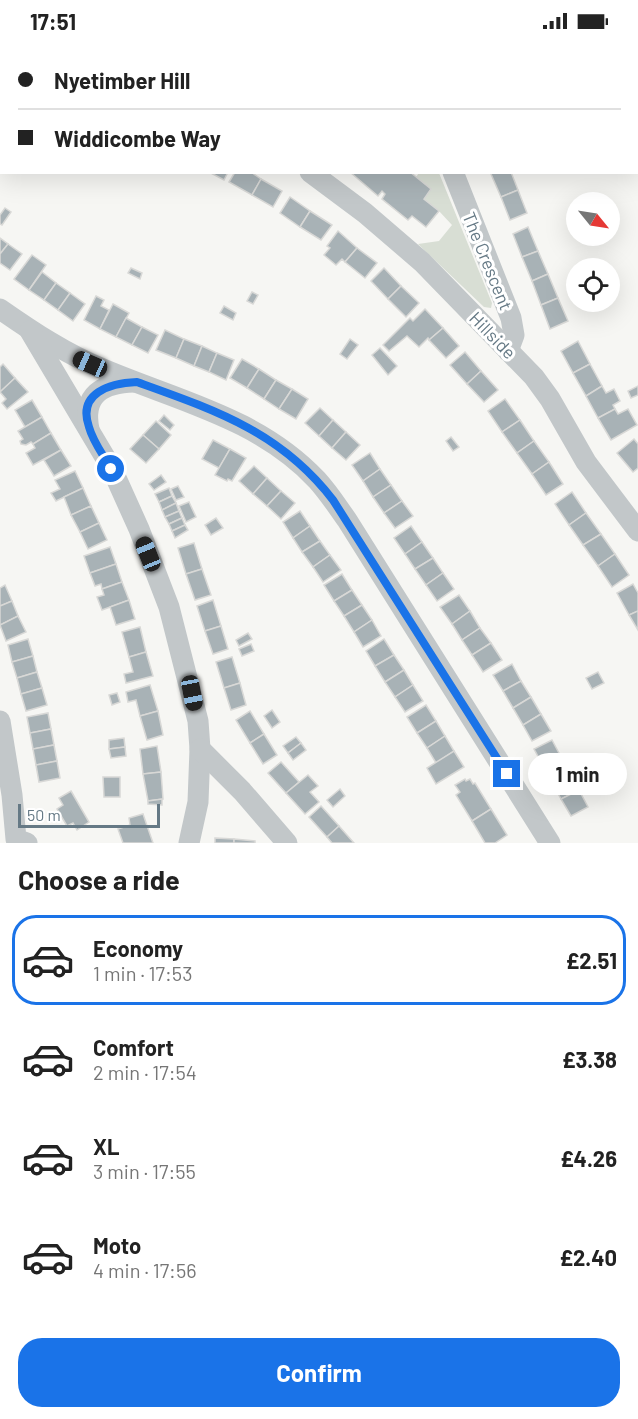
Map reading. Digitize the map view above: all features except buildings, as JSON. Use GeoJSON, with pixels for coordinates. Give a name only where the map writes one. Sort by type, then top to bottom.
{"type":"FeatureCollection","features":[{"type":"Feature","properties":{"kind":"street","name":"Hillside"},"geometry":{"type":"LineString","coordinates":[[313,174],[365,213],[422,262],[534,377],[550,399],[586,462],[638,531]]}},
{"type":"Feature","properties":{"kind":"street","name":"The Crescent"},"geometry":{"type":"LineString","coordinates":[[454,174],[511,318],[514,335],[508,351]]}},
{"type":"Feature","properties":{"kind":"street"},"geometry":{"type":"LineString","coordinates":[[0,309],[78,358],[194,403],[246,426],[280,446],[318,481],[350,526],[550,843]]}},
{"type":"Feature","properties":{"kind":"street"},"geometry":{"type":"LineString","coordinates":[[28,328],[89,429],[124,496],[170,608],[198,722],[200,749],[198,802],[189,843]]}},
{"type":"Feature","properties":{"kind":"street"},"geometry":{"type":"LineString","coordinates":[[89,429],[87,410],[96,394],[111,385],[137,382]]}},
{"type":"Feature","properties":{"kind":"street"},"geometry":{"type":"LineString","coordinates":[[0,721],[12,795],[15,839]]}},
{"type":"Feature","properties":{"kind":"street"},"geometry":{"type":"LineString","coordinates":[[200,749],[242,791],[287,843]]}},
{"type":"Feature","properties":{"kind":"street"},"geometry":{"type":"LineString","coordinates":[[0,794],[6,778],[6,754]]}},
{"type":"Feature","properties":{"kind":"shaded area"},"geometry":{"type":"Polygon","coordinates":[[[418,174],[439,174],[492,303],[491,308],[484,307],[418,244],[439,241],[452,225],[424,199],[431,189],[416,177],[418,174]]]}},
{"type":"Feature","properties":{"kind":"route"},"geometry":{"type":"LineString","coordinates":[[111,469],[89,429],[87,410],[92,398],[101,390],[124,382],[137,382],[194,403],[246,426],[280,446],[318,481],[333,500],[507,774]]}}]}
